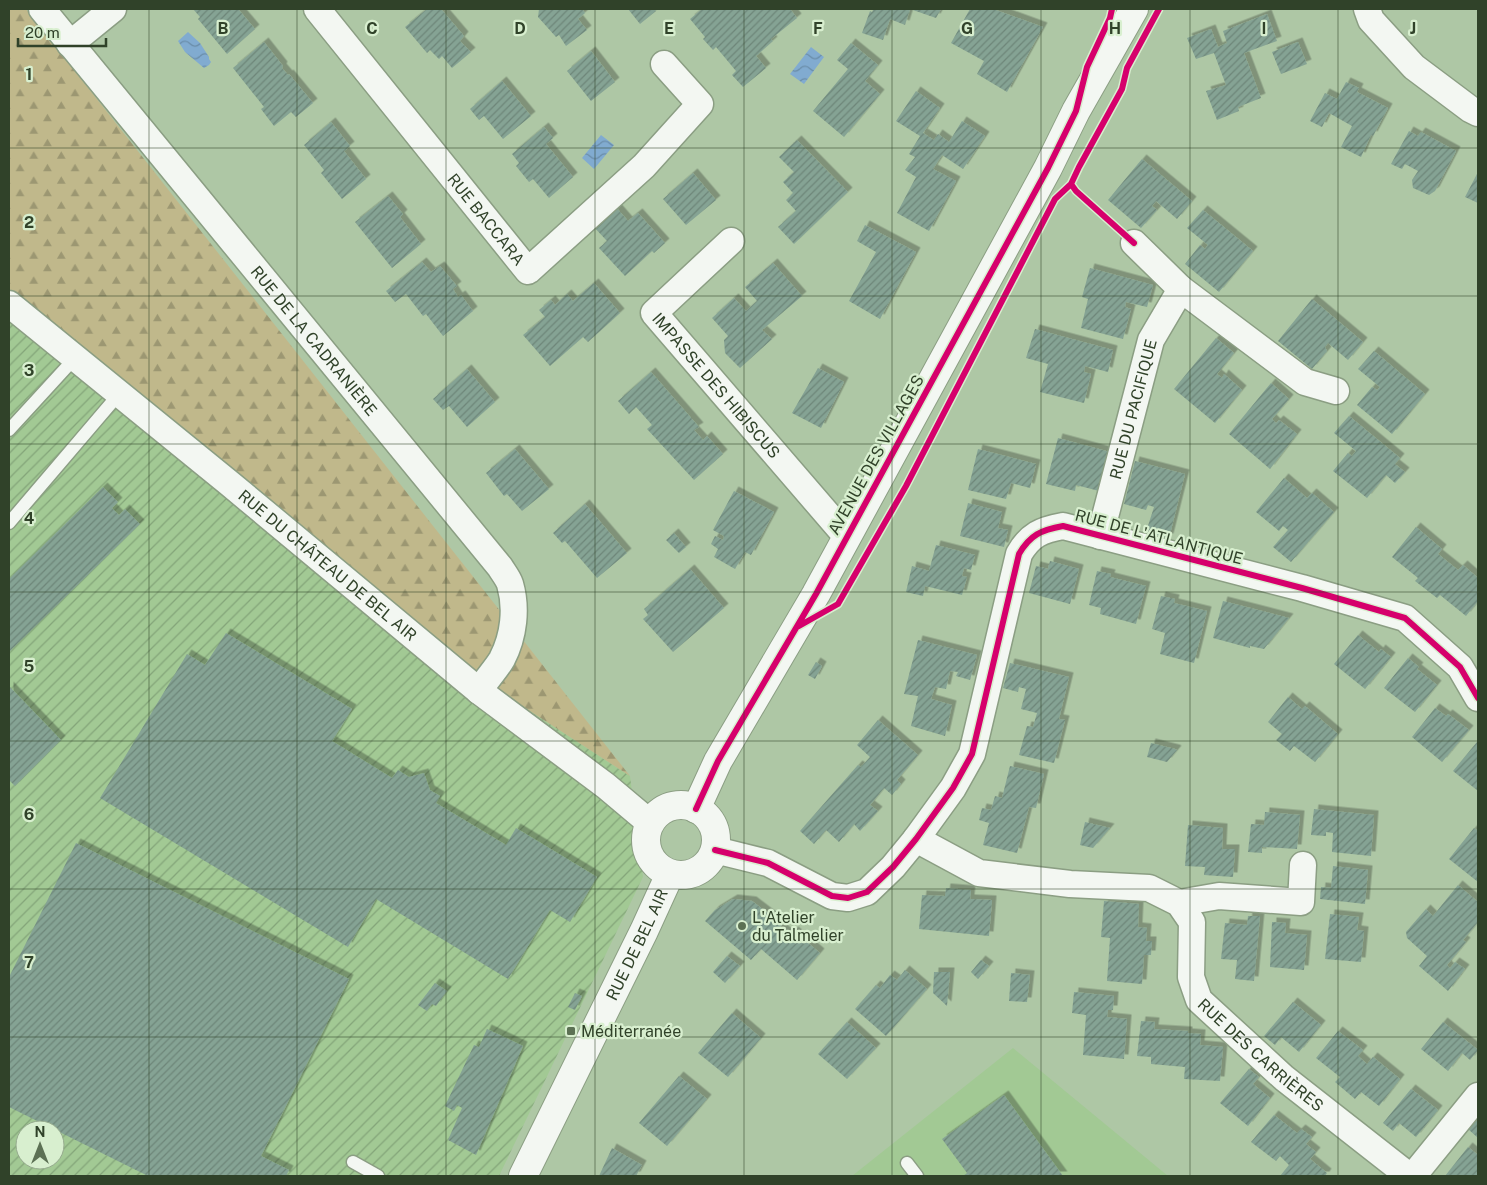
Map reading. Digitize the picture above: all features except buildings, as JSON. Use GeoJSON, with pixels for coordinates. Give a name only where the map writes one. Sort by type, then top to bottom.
{"type":"FeatureCollection","features":[{"type":"Feature","properties":{"kind":"street","name":"RUE DE LA CADRANIÈRE"},"geometry":{"type":"LineString","coordinates":[[42,9],[500,567],[509,582],[513,600],[514,614],[510,639],[501,661],[479,691]]}},
{"type":"Feature","properties":{"kind":"street"},"geometry":{"type":"LineString","coordinates":[[70,44],[113,9]]}},
{"type":"Feature","properties":{"kind":"street","name":"RUE BACCARA"},"geometry":{"type":"LineString","coordinates":[[317,9],[528,271],[644,166],[700,104],[664,64]]}},
{"type":"Feature","properties":{"kind":"street","name":"AVENUE DES VILLAGES"},"geometry":{"type":"LineString","coordinates":[[696,809],[718,760],[816,594],[1048,168],[1076,111],[1134,9]]}},
{"type":"Feature","properties":{"kind":"street"},"geometry":{"type":"LineString","coordinates":[[1367,9],[1371,20],[1414,67],[1478,113]]}},
{"type":"Feature","properties":{"kind":"street","name":"IMPASSE DES HIBISCUS"},"geometry":{"type":"LineString","coordinates":[[731,241],[654,314],[847,537]]}},
{"type":"Feature","properties":{"kind":"street"},"geometry":{"type":"LineString","coordinates":[[1134,242],[1181,289],[1305,382],[1336,391]]}},
{"type":"Feature","properties":{"kind":"street","name":"RUE DU PACIFIQUE"},"geometry":{"type":"LineString","coordinates":[[1100,536],[1151,340],[1181,289]]}},
{"type":"Feature","properties":{"kind":"street","name":"RUE DU CHÂTEAU DE BEL AIR"},"geometry":{"type":"LineString","coordinates":[[9,304],[479,691],[606,786],[650,823]]}},
{"type":"Feature","properties":{"kind":"street","name":"RUE DE L'ATLANTIQUE"},"geometry":{"type":"LineString","coordinates":[[916,839],[953,788],[972,754],[1019,554],[1025,543],[1036,534],[1048,529],[1063,526],[1302,588],[1405,618],[1460,667],[1478,698]]}},
{"type":"Feature","properties":{"kind":"street"},"geometry":{"type":"LineString","coordinates":[[686,806],[696,809],[704,814],[715,830],[715,850],[710,860],[702,869],[692,874],[681,876],[670,874],[653,862],[648,853],[646,843],[650,823],[657,814],[666,809],[686,806]]}},
{"type":"Feature","properties":{"kind":"street"},"geometry":{"type":"LineString","coordinates":[[715,850],[768,863],[832,896],[848,898],[867,892],[893,867],[916,839],[979,873],[1070,884],[1149,888],[1179,903],[1219,896],[1301,902],[1303,865]]}},
{"type":"Feature","properties":{"kind":"street","name":"RUE DE BEL AIR"},"geometry":{"type":"LineString","coordinates":[[523,1176],[640,940],[670,874]]}},
{"type":"Feature","properties":{"kind":"street","name":"RUE DES CARRIÈRES"},"geometry":{"type":"LineString","coordinates":[[1179,903],[1192,922],[1191,977],[1199,1000],[1284,1078],[1409,1176]]}},
{"type":"Feature","properties":{"kind":"street"},"geometry":{"type":"LineString","coordinates":[[1413,1176],[1478,1096]]}},
{"type":"Feature","properties":{"kind":"lane"},"geometry":{"type":"LineString","coordinates":[[9,430],[75,358]]}},
{"type":"Feature","properties":{"kind":"lane"},"geometry":{"type":"LineString","coordinates":[[9,523],[119,394]]}},
{"type":"Feature","properties":{"kind":"lane"},"geometry":{"type":"LineString","coordinates":[[354,1162],[378,1176]]}},
{"type":"Feature","properties":{"kind":"lane"},"geometry":{"type":"LineString","coordinates":[[907,1163],[917,1176]]}},
{"type":"Feature","properties":{"kind":"shaded area"},"geometry":{"type":"Polygon","coordinates":[[[9,290],[476,676],[630,776],[643,877],[499,1176],[9,1176],[9,290]]]}},
{"type":"Feature","properties":{"kind":"shaded area"},"geometry":{"type":"Polygon","coordinates":[[[1013,1048],[1168,1176],[852,1176],[1013,1048]]]}},
{"type":"Feature","properties":{"kind":"green space"},"geometry":{"type":"Polygon","coordinates":[[[9,9],[26,9],[630,776],[476,676],[9,290],[9,9]]]}},
{"type":"Feature","properties":{"kind":"water"},"geometry":{"type":"Polygon","coordinates":[[[188,32],[200,43],[209,57],[211,62],[204,68],[185,52],[178,41],[188,32]]]}},
{"type":"Feature","properties":{"kind":"water"},"geometry":{"type":"Polygon","coordinates":[[[811,47],[824,57],[804,84],[790,74],[811,47]]]}},
{"type":"Feature","properties":{"kind":"water"},"geometry":{"type":"Polygon","coordinates":[[[601,135],[614,145],[594,169],[582,158],[601,135]]]}},
{"type":"Feature","properties":{"kind":"cycle path"},"geometry":{"type":"LineString","coordinates":[[696,809],[718,761],[816,594],[1048,168],[1076,111],[1087,67],[1110,18],[1112,9]]}},
{"type":"Feature","properties":{"kind":"cycle path"},"geometry":{"type":"LineString","coordinates":[[799,626],[838,604],[906,486],[1055,199],[1071,184],[1122,89],[1127,68],[1159,9]]}},
{"type":"Feature","properties":{"kind":"cycle path"},"geometry":{"type":"LineString","coordinates":[[1071,184],[1076,191],[1134,243]]}},
{"type":"Feature","properties":{"kind":"cycle path"},"geometry":{"type":"LineString","coordinates":[[715,850],[768,863],[832,896],[848,898],[867,892],[893,867],[916,839],[953,788],[972,754],[1019,554],[1027,542],[1037,534],[1048,529],[1063,526],[1302,588],[1405,618],[1460,667],[1478,698]]}},
{"type":"Feature","properties":{"kind":"place","name":"L'Atelier du Talmelier"},"geometry":{"type":"Point","coordinates":[742,926]}},
{"type":"Feature","properties":{"kind":"place","name":"Méditerranée"},"geometry":{"type":"Point","coordinates":[571,1031]}}]}
